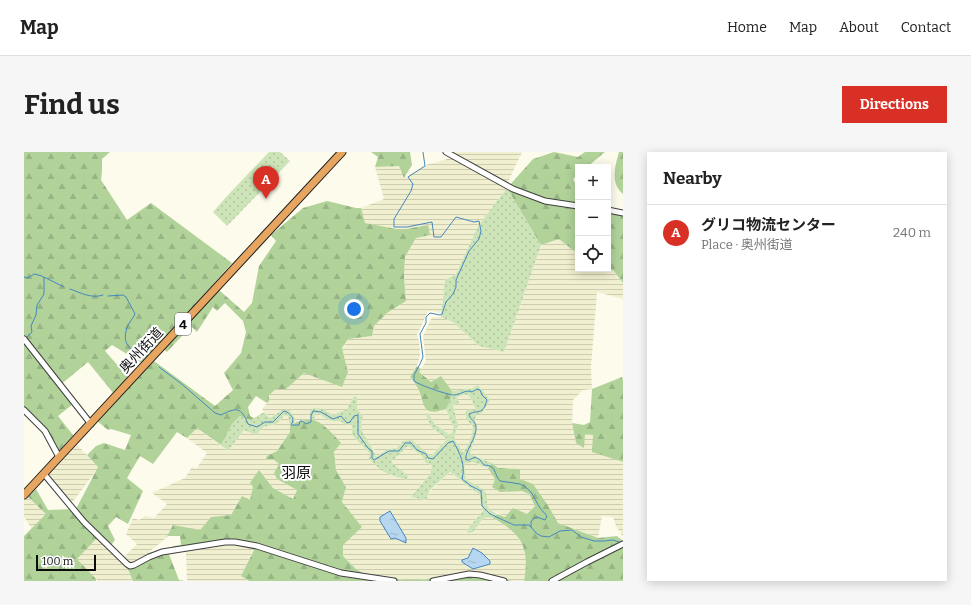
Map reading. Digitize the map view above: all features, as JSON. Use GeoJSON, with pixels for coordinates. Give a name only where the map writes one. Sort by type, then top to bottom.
{"type":"FeatureCollection","features":[{"type":"Feature","properties":{"kind":"highway","name":"奥州街道"},"geometry":{"type":"LineString","coordinates":[[24,495],[342,152]]}},
{"type":"Feature","properties":{"kind":"street"},"geometry":{"type":"LineString","coordinates":[[446,152],[513,189],[545,201],[575,206]]}},
{"type":"Feature","properties":{"kind":"street"},"geometry":{"type":"LineString","coordinates":[[611,211],[623,213]]}},
{"type":"Feature","properties":{"kind":"street"},"geometry":{"type":"LineString","coordinates":[[24,339],[91,424]]}},
{"type":"Feature","properties":{"kind":"street"},"geometry":{"type":"LineString","coordinates":[[24,410],[45,431],[59,457]]}},
{"type":"Feature","properties":{"kind":"street"},"geometry":{"type":"LineString","coordinates":[[44,474],[84,522],[130,566],[162,552],[224,542],[235,542],[257,546],[342,573],[394,581]]}},
{"type":"Feature","properties":{"kind":"street"},"geometry":{"type":"LineString","coordinates":[[552,581],[623,544]]}},
{"type":"Feature","properties":{"kind":"street"},"geometry":{"type":"LineString","coordinates":[[433,581],[470,574],[504,581]]}},
{"type":"Feature","properties":{"kind":"green space"},"geometry":{"type":"Polygon","coordinates":[[[24,152],[110,152],[102,159],[101,180],[127,220],[151,203],[232,263],[159,346],[142,363],[112,345],[105,351],[128,377],[114,394],[88,362],[59,386],[73,404],[58,416],[73,435],[59,451],[24,413],[24,152]]]}},
{"type":"Feature","properties":{"kind":"green space"},"geometry":{"type":"Polygon","coordinates":[[[269,152],[280,152],[290,161],[227,226],[213,212],[269,152]]]}},
{"type":"Feature","properties":{"kind":"green space"},"geometry":{"type":"Polygon","coordinates":[[[371,152],[410,152],[412,165],[404,178],[399,166],[375,167],[378,157],[371,152]]]}},
{"type":"Feature","properties":{"kind":"green space"},"geometry":{"type":"Polygon","coordinates":[[[451,152],[522,152],[508,182],[451,152]]]}},
{"type":"Feature","properties":{"kind":"green space"},"geometry":{"type":"Polygon","coordinates":[[[554,152],[578,157],[585,152],[605,152],[591,164],[575,164],[575,177],[573,179],[575,183],[575,252],[559,239],[541,245],[507,188],[533,159],[554,152]]]}},
{"type":"Feature","properties":{"kind":"green space"},"geometry":{"type":"Polygon","coordinates":[[[619,152],[623,152],[623,194],[616,185],[615,180],[615,169],[619,152]]]}},
{"type":"Feature","properties":{"kind":"green space"},"geometry":{"type":"Polygon","coordinates":[[[451,158],[507,188],[478,226],[456,274],[445,280],[442,311],[439,313],[428,311],[417,335],[420,355],[418,363],[410,378],[417,385],[422,402],[440,412],[446,409],[454,429],[450,435],[435,424],[429,414],[432,428],[447,439],[431,456],[403,441],[397,448],[388,449],[376,457],[374,449],[367,443],[362,432],[361,421],[363,416],[357,408],[357,397],[354,396],[347,409],[333,415],[323,410],[310,416],[310,419],[305,421],[300,420],[294,423],[294,418],[282,410],[270,418],[262,409],[269,401],[269,395],[276,389],[285,389],[304,373],[348,372],[342,349],[348,339],[372,336],[374,326],[387,313],[406,301],[404,277],[405,257],[416,238],[428,225],[401,231],[364,223],[361,208],[384,199],[375,167],[399,166],[404,178],[426,165],[451,158]]]}},
{"type":"Feature","properties":{"kind":"green space"},"geometry":{"type":"Polygon","coordinates":[[[507,188],[541,245],[504,352],[479,346],[453,322],[441,317],[445,280],[456,274],[478,226],[507,188]]]}},
{"type":"Feature","properties":{"kind":"green space"},"geometry":{"type":"Polygon","coordinates":[[[327,201],[361,208],[365,223],[401,230],[428,225],[430,235],[416,238],[405,257],[404,277],[406,301],[387,313],[374,326],[372,336],[348,339],[342,348],[348,372],[342,387],[304,373],[286,389],[276,389],[269,395],[269,401],[267,403],[256,396],[248,407],[250,416],[254,418],[252,421],[240,416],[232,424],[221,445],[197,428],[187,438],[177,432],[153,464],[140,456],[127,478],[143,491],[128,524],[116,517],[108,526],[115,540],[108,549],[97,538],[77,559],[96,579],[96,581],[24,581],[24,536],[46,514],[28,497],[36,489],[48,510],[76,509],[98,467],[87,455],[96,446],[104,443],[125,450],[131,435],[111,429],[108,430],[97,421],[154,361],[215,406],[233,390],[224,373],[241,353],[246,332],[243,321],[225,303],[217,311],[213,307],[197,332],[191,326],[167,352],[163,349],[219,290],[244,312],[252,303],[259,266],[276,241],[271,235],[303,208],[327,201]]]}},
{"type":"Feature","properties":{"kind":"green space"},"geometry":{"type":"Polygon","coordinates":[[[611,211],[623,213],[623,283],[614,271],[611,270],[611,211]]]}},
{"type":"Feature","properties":{"kind":"green space"},"geometry":{"type":"Polygon","coordinates":[[[559,239],[575,252],[575,272],[611,272],[611,270],[614,271],[623,283],[623,299],[597,292],[591,367],[592,389],[583,390],[573,400],[572,423],[576,443],[585,434],[593,435],[620,462],[623,462],[623,537],[616,526],[613,517],[602,516],[598,538],[558,523],[549,507],[520,479],[519,469],[498,468],[492,463],[470,454],[477,431],[475,418],[487,407],[471,389],[467,388],[452,391],[441,376],[431,382],[419,372],[426,361],[423,336],[432,317],[441,317],[453,322],[479,346],[504,352],[541,245],[559,239]]]}},
{"type":"Feature","properties":{"kind":"green space"},"geometry":{"type":"Polygon","coordinates":[[[417,366],[421,369],[419,372],[431,382],[441,376],[452,391],[450,402],[446,409],[431,411],[424,406],[419,390],[410,377],[417,366]]]}},
{"type":"Feature","properties":{"kind":"green space"},"geometry":{"type":"Polygon","coordinates":[[[622,377],[623,462],[592,452],[593,435],[585,434],[584,448],[576,443],[572,423],[584,425],[590,422],[592,389],[622,377]]]}},
{"type":"Feature","properties":{"kind":"green space"},"geometry":{"type":"Polygon","coordinates":[[[478,385],[490,400],[483,412],[475,418],[477,431],[470,454],[492,463],[488,468],[472,462],[464,464],[466,479],[484,490],[487,496],[487,506],[497,514],[493,518],[486,517],[473,532],[468,533],[467,530],[483,511],[479,494],[450,472],[430,490],[426,500],[411,497],[430,474],[432,466],[425,462],[422,456],[408,446],[391,462],[408,476],[406,480],[393,476],[376,466],[369,459],[370,454],[352,435],[352,424],[346,425],[340,421],[331,421],[318,413],[315,414],[314,420],[310,419],[310,411],[314,408],[323,409],[333,415],[347,409],[354,396],[357,397],[357,408],[363,416],[361,423],[363,433],[372,447],[376,457],[388,449],[397,448],[403,441],[412,440],[431,456],[447,439],[432,428],[425,413],[429,414],[435,424],[450,435],[454,429],[446,409],[450,402],[452,391],[466,388],[471,389],[478,385]],[[466,394],[457,397],[459,403],[453,405],[458,425],[454,439],[463,452],[470,440],[473,427],[467,420],[465,412],[469,409],[476,410],[470,397],[466,394]]]}},
{"type":"Feature","properties":{"kind":"green space"},"geometry":{"type":"Polygon","coordinates":[[[466,394],[470,397],[476,410],[467,420],[473,427],[472,440],[462,452],[454,439],[458,425],[453,405],[458,403],[457,397],[466,394]]]}},
{"type":"Feature","properties":{"kind":"green space"},"geometry":{"type":"Polygon","coordinates":[[[282,410],[289,410],[295,418],[294,423],[290,427],[288,416],[285,415],[276,424],[263,427],[256,435],[244,430],[228,451],[221,445],[232,424],[240,416],[252,421],[264,412],[270,418],[282,410]]]}},
{"type":"Feature","properties":{"kind":"green space"},"geometry":{"type":"Polygon","coordinates":[[[318,413],[334,422],[340,421],[352,424],[352,435],[390,475],[399,476],[406,480],[407,476],[391,462],[408,446],[422,456],[425,462],[432,466],[430,474],[411,497],[426,500],[430,491],[450,472],[479,494],[483,511],[467,530],[473,532],[486,516],[493,518],[513,530],[525,548],[527,566],[524,581],[513,581],[477,573],[461,573],[421,580],[404,580],[363,573],[356,569],[343,556],[342,502],[346,487],[336,470],[332,433],[314,420],[315,414],[318,413]]]}},
{"type":"Feature","properties":{"kind":"green space"},"geometry":{"type":"Polygon","coordinates":[[[285,415],[288,416],[290,422],[290,432],[277,451],[267,456],[265,460],[273,459],[279,464],[277,479],[297,490],[293,499],[273,488],[259,470],[250,500],[242,496],[231,515],[211,517],[200,530],[173,526],[166,538],[133,563],[124,557],[137,544],[126,534],[133,518],[139,520],[145,516],[154,518],[167,504],[152,493],[185,478],[192,467],[196,469],[207,453],[187,438],[197,428],[228,451],[244,430],[276,424],[285,415]]]}},
{"type":"Feature","properties":{"kind":"green space"},"geometry":{"type":"Polygon","coordinates":[[[310,419],[323,425],[341,443],[334,452],[336,470],[346,487],[342,502],[362,527],[343,545],[343,556],[356,569],[363,573],[404,580],[421,580],[461,573],[477,573],[513,581],[249,581],[241,576],[255,548],[247,543],[174,549],[173,546],[181,545],[180,536],[168,536],[166,538],[173,525],[200,530],[211,517],[231,515],[242,496],[250,500],[253,487],[250,483],[259,470],[273,488],[293,499],[297,490],[277,479],[274,473],[279,464],[273,459],[265,460],[267,456],[277,451],[290,432],[290,427],[293,424],[310,419]]]}},
{"type":"Feature","properties":{"kind":"green space"},"geometry":{"type":"Polygon","coordinates":[[[77,445],[99,467],[71,504],[49,475],[77,445]]]}},
{"type":"Feature","properties":{"kind":"green space"},"geometry":{"type":"Polygon","coordinates":[[[472,462],[488,468],[495,479],[492,487],[512,491],[522,491],[529,494],[535,506],[527,514],[505,517],[489,509],[486,504],[486,496],[484,491],[466,479],[464,464],[472,462]]]}},
{"type":"Feature","properties":{"kind":"green space"},"geometry":{"type":"Polygon","coordinates":[[[492,463],[498,468],[520,469],[520,479],[533,484],[558,523],[598,538],[617,536],[623,541],[623,581],[524,581],[526,559],[522,543],[511,530],[493,518],[497,514],[505,517],[513,508],[527,514],[535,506],[529,494],[522,491],[500,492],[492,487],[495,479],[488,468],[492,463]]]}},
{"type":"Feature","properties":{"kind":"green space"},"geometry":{"type":"Polygon","coordinates":[[[27,497],[47,514],[32,529],[24,517],[24,500],[27,497]]]}},
{"type":"Feature","properties":{"kind":"green space"},"geometry":{"type":"Polygon","coordinates":[[[97,538],[127,567],[133,581],[98,581],[76,559],[97,538]]]}},
{"type":"Feature","properties":{"kind":"green space"},"geometry":{"type":"Polygon","coordinates":[[[224,544],[255,547],[241,576],[248,581],[187,581],[186,551],[224,544]]]}},
{"type":"Feature","properties":{"kind":"green space"},"geometry":{"type":"Polygon","coordinates":[[[167,549],[179,580],[185,581],[133,581],[127,567],[148,553],[167,549]]]}},
{"type":"Feature","properties":{"kind":"water"},"geometry":{"type":"Polygon","coordinates":[[[390,511],[406,538],[406,543],[395,538],[391,539],[380,521],[380,517],[390,511]]]}},
{"type":"Feature","properties":{"kind":"water"},"geometry":{"type":"Polygon","coordinates":[[[473,548],[482,553],[490,561],[490,564],[473,569],[462,562],[462,560],[468,558],[473,548]]]}},
{"type":"Feature","properties":{"kind":"waterway"},"geometry":{"type":"LineString","coordinates":[[423,152],[425,166],[408,177],[413,184],[411,191],[394,219],[394,227],[407,227],[432,222],[434,237],[441,237],[456,217],[474,222],[479,221],[481,231],[479,239],[469,251],[456,280],[456,287],[453,294],[446,302],[442,314],[430,313],[426,317],[426,323],[420,334],[423,357],[414,375],[414,381],[451,395],[456,395],[467,391],[472,392],[477,389],[480,390],[482,395],[487,400],[482,410],[469,414],[476,425],[476,431],[467,453],[466,460],[475,457],[484,465],[491,466],[500,481],[520,484],[531,492],[540,508],[547,516],[545,520],[537,517],[533,519],[531,522],[531,527]]}},
{"type":"Feature","properties":{"kind":"waterway"},"geometry":{"type":"LineString","coordinates":[[24,277],[28,278],[34,274],[44,278],[44,294],[37,305],[36,315],[31,326],[32,332],[26,338]]}},
{"type":"Feature","properties":{"kind":"waterway"},"geometry":{"type":"LineString","coordinates":[[44,277],[64,287]]}},
{"type":"Feature","properties":{"kind":"waterway"},"geometry":{"type":"LineString","coordinates":[[70,289],[91,296],[103,295]]}},
{"type":"Feature","properties":{"kind":"waterway"},"geometry":{"type":"LineString","coordinates":[[108,296],[123,295],[126,297],[135,314],[128,324],[125,339],[132,350],[146,356]]}},
{"type":"Feature","properties":{"kind":"waterway"},"geometry":{"type":"LineString","coordinates":[[159,367],[183,385],[215,413],[221,415],[238,410],[243,414],[248,424],[257,427],[265,422],[273,422],[284,411],[287,412],[292,418],[293,421],[291,425],[299,425],[300,421],[306,424],[311,422],[313,411],[321,412],[333,419],[341,416],[347,423],[350,422],[354,416],[358,415],[358,434],[372,451],[372,458],[374,460],[389,451],[399,451],[405,443],[411,443],[417,450],[426,454],[428,458],[433,459],[448,443],[453,441],[463,464],[462,479],[481,491],[482,506],[490,514],[514,525],[529,525],[541,536],[549,537],[560,531],[572,530],[581,537],[594,541],[613,540],[619,542]]}},
{"type":"Feature","properties":{"kind":"place","name":"グリコ物流センター"},"geometry":{"type":"Point","coordinates":[266,199]}},
{"type":"Feature","properties":{"kind":"district","name":"羽原"},"geometry":{"type":"Point","coordinates":[296,473]}}]}
